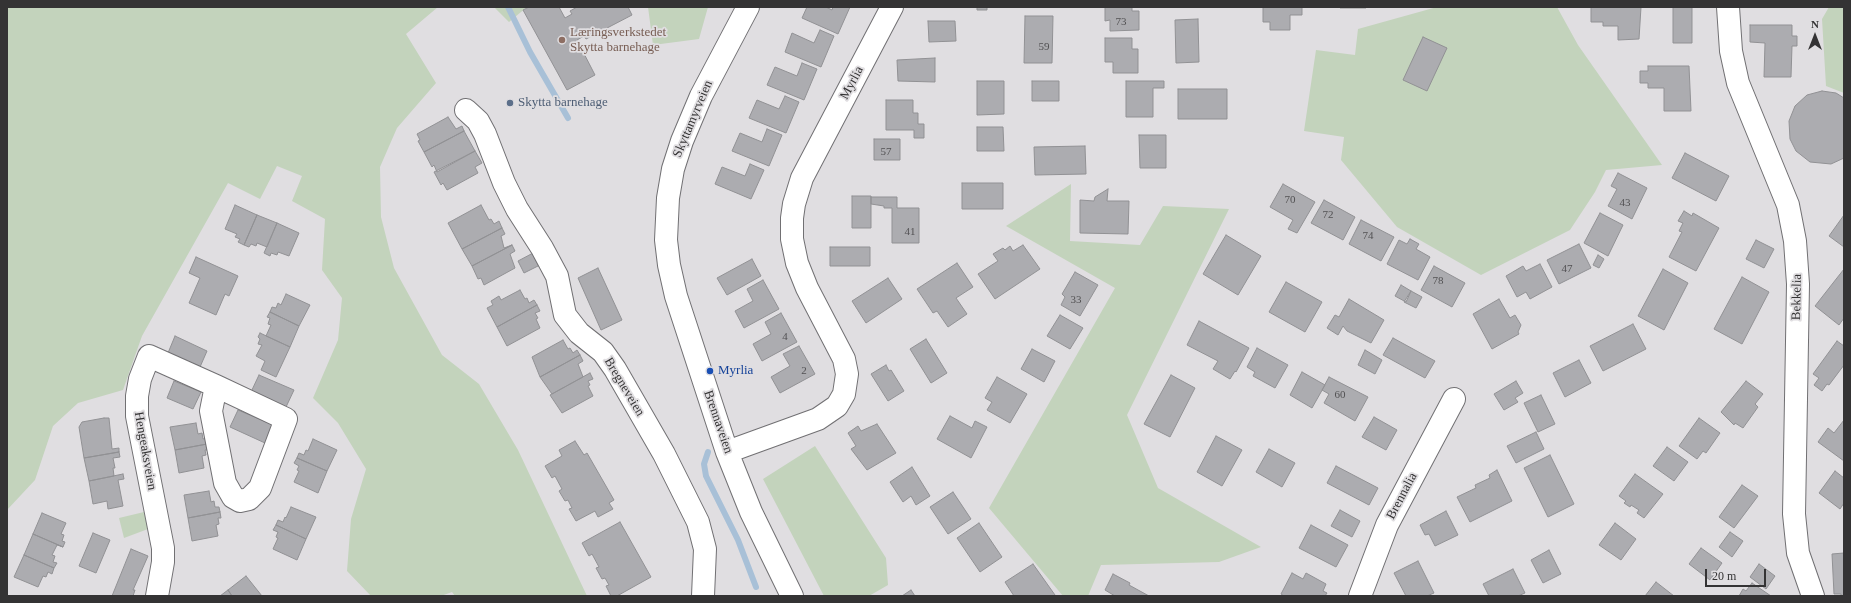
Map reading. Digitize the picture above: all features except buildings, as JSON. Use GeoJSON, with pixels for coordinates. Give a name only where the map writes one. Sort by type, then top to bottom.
{"type":"FeatureCollection","features":[{"type":"Feature","properties":{"kind":"street","name":"Skyttamyrveien"},"geometry":{"type":"LineString","coordinates":[[666,240],[668,198],[673,169],[682,141],[701,96],[748,7]]}},
{"type":"Feature","properties":{"kind":"street","name":"Myrlia"},"geometry":{"type":"LineString","coordinates":[[727,452],[818,419],[837,406],[844,394],[847,374],[844,359],[807,288],[797,263],[792,240],[793,211],[798,191],[808,167],[892,7]]}},
{"type":"Feature","properties":{"kind":"street","name":"Bekkelia"},"geometry":{"type":"LineString","coordinates":[[1728,7],[1731,51],[1738,83],[1788,205],[1795,241],[1798,284],[1794,514],[1798,553],[1813,596]]}},
{"type":"Feature","properties":{"kind":"street","name":"Bregneveien"},"geometry":{"type":"LineString","coordinates":[[466,110],[478,121],[514,203],[557,276],[565,315],[579,332],[603,352],[615,369],[664,454],[698,522],[705,549],[703,596]]}},
{"type":"Feature","properties":{"kind":"street","name":"Brennaveien"},"geometry":{"type":"LineString","coordinates":[[666,240],[671,280],[727,452],[751,512],[789,595]]}},
{"type":"Feature","properties":{"kind":"street","name":"Hengeaksveien"},"geometry":{"type":"LineString","coordinates":[[157,596],[160,583],[163,548],[137,416],[137,396],[140,379],[149,356],[216,386],[286,419],[260,488],[249,499],[240,501],[233,497],[225,483],[211,411],[216,386]]}},
{"type":"Feature","properties":{"kind":"street","name":"Brennalia"},"geometry":{"type":"LineString","coordinates":[[1360,596],[1387,525],[1454,399]]}},
{"type":"Feature","properties":{"kind":"green space"},"geometry":{"type":"Polygon","coordinates":[[[7,7],[438,7],[406,34],[436,83],[397,128],[380,167],[381,217],[394,268],[442,355],[479,384],[518,450],[587,596],[455,596],[452,592],[441,596],[371,596],[347,571],[351,519],[366,469],[338,423],[313,398],[338,340],[342,298],[322,270],[325,219],[292,201],[302,176],[277,166],[260,199],[228,183],[142,336],[123,390],[78,403],[53,426],[35,480],[7,510],[7,7]]]}},
{"type":"Feature","properties":{"kind":"green space"},"geometry":{"type":"Polygon","coordinates":[[[494,7],[527,7],[509,22],[494,7]]]}},
{"type":"Feature","properties":{"kind":"green space"},"geometry":{"type":"Polygon","coordinates":[[[648,7],[708,7],[699,39],[653,45],[648,7]]]}},
{"type":"Feature","properties":{"kind":"green space"},"geometry":{"type":"Polygon","coordinates":[[[1437,7],[1557,7],[1578,45],[1662,165],[1606,170],[1595,192],[1570,230],[1481,275],[1397,227],[1341,160],[1344,137],[1304,131],[1316,50],[1355,55],[1358,29],[1437,7]]]}},
{"type":"Feature","properties":{"kind":"green space"},"geometry":{"type":"Polygon","coordinates":[[[1829,7],[1844,7],[1844,93],[1826,86],[1822,19],[1829,7]]]}},
{"type":"Feature","properties":{"kind":"green space"},"geometry":{"type":"Polygon","coordinates":[[[1071,184],[1070,241],[1140,245],[1163,206],[1229,209],[1127,415],[1158,488],[1261,547],[1219,562],[1101,565],[1088,596],[1063,596],[989,508],[1115,288],[1006,226],[1071,184]]]}},
{"type":"Feature","properties":{"kind":"green space"},"geometry":{"type":"Polygon","coordinates":[[[815,446],[886,558],[888,585],[869,596],[824,596],[763,479],[815,446]]]}},
{"type":"Feature","properties":{"kind":"green space"},"geometry":{"type":"Polygon","coordinates":[[[144,512],[148,529],[124,538],[119,518],[144,512]]]}},
{"type":"Feature","properties":{"kind":"waterway"},"geometry":{"type":"LineString","coordinates":[[508,7],[530,52],[568,118]]}},
{"type":"Feature","properties":{"kind":"waterway"},"geometry":{"type":"LineString","coordinates":[[708,452],[704,464],[706,476],[738,540],[756,587]]}},
{"type":"Feature","properties":{"kind":"place","name":"Læringsverkstedet Skytta barnehage"},"geometry":{"type":"Point","coordinates":[562,40]}},
{"type":"Feature","properties":{"kind":"place","name":"Skytta barnehage"},"geometry":{"type":"Point","coordinates":[510,103]}},
{"type":"Feature","properties":{"kind":"place","name":"Myrlia"},"geometry":{"type":"Point","coordinates":[710,371]}}]}
